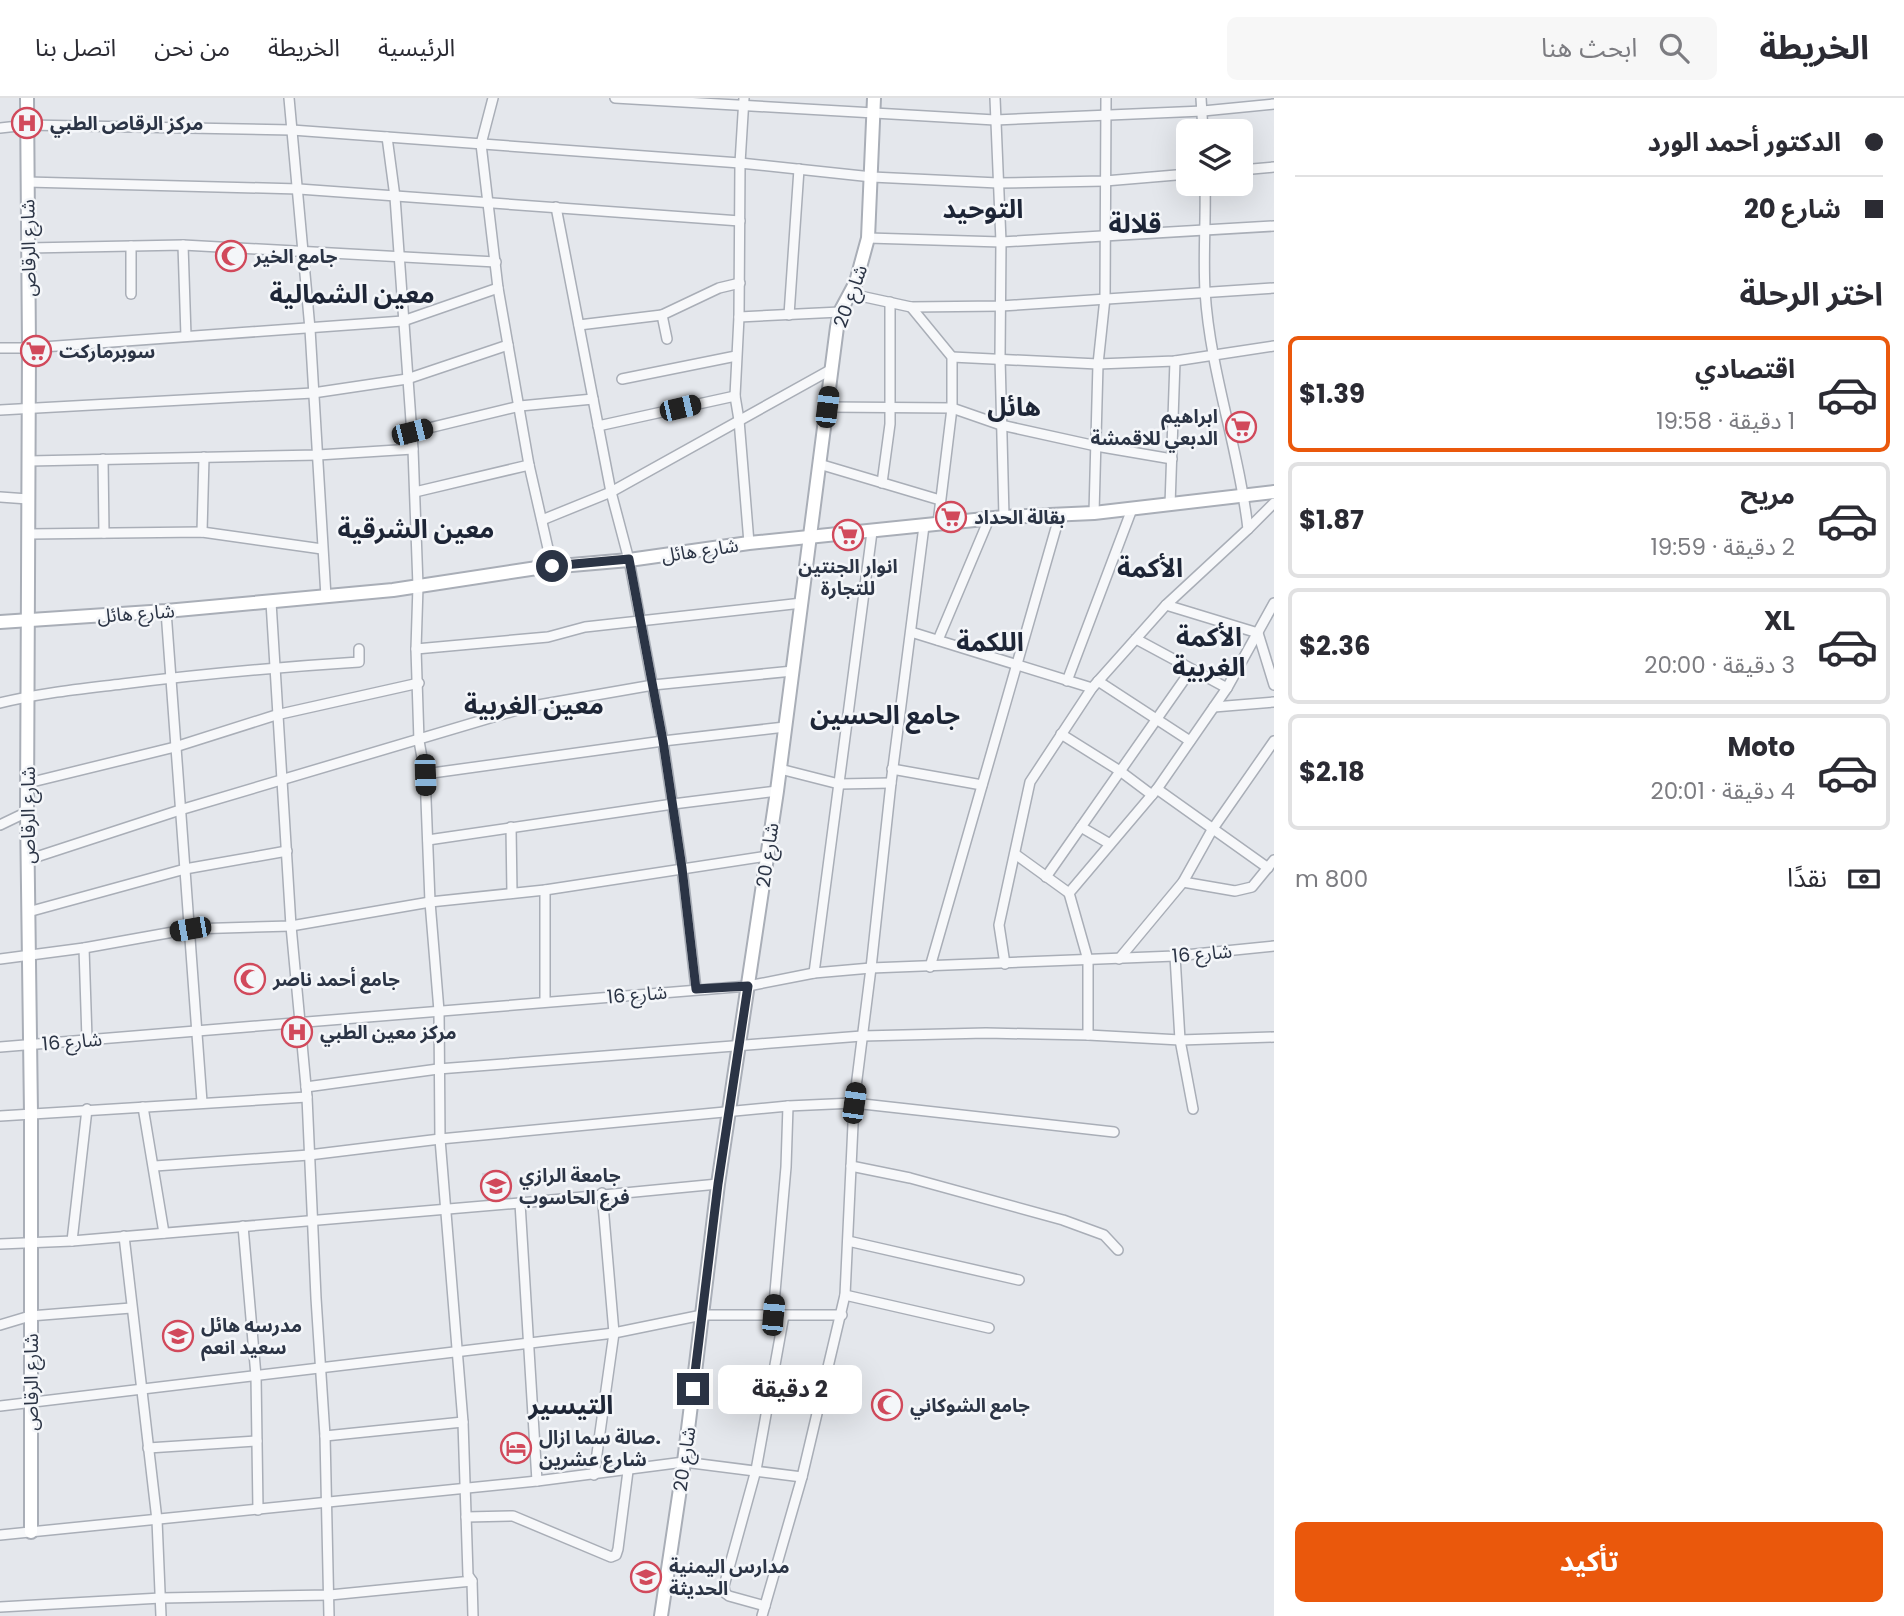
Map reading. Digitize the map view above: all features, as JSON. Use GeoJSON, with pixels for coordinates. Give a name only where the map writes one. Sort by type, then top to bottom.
{"type":"FeatureCollection","features":[{"type":"Feature","properties":{"kind":"street","name":"شارع الرقاص"},"geometry":{"type":"LineString","coordinates":[[27,98],[27,860],[31,1113],[31,1532]]}},
{"type":"Feature","properties":{"kind":"street"},"geometry":{"type":"LineString","coordinates":[[289,98],[310,329],[326,597]]}},
{"type":"Feature","properties":{"kind":"street"},"geometry":{"type":"LineString","coordinates":[[493,98],[481,144],[498,288],[529,465],[552,566]]}},
{"type":"Feature","properties":{"kind":"street"},"geometry":{"type":"LineString","coordinates":[[615,98],[744,102],[995,120],[1203,111],[1274,104]]}},
{"type":"Feature","properties":{"kind":"street","name":"شارع 20"},"geometry":{"type":"LineString","coordinates":[[661,1616],[684,1462],[718,1184],[777,791],[840,312],[851,294],[868,238],[874,98]]}},
{"type":"Feature","properties":{"kind":"street"},"geometry":{"type":"LineString","coordinates":[[995,98],[1001,242],[1000,358],[1004,517]]}},
{"type":"Feature","properties":{"kind":"street"},"geometry":{"type":"LineString","coordinates":[[1094,513],[1098,363],[1105,298],[1106,98]]}},
{"type":"Feature","properties":{"kind":"street"},"geometry":{"type":"LineString","coordinates":[[1201,98],[1203,119]]}},
{"type":"Feature","properties":{"kind":"street"},"geometry":{"type":"LineString","coordinates":[[744,102],[740,163],[740,283],[735,396],[740,420],[749,543]]}},
{"type":"Feature","properties":{"kind":"street"},"geometry":{"type":"LineString","coordinates":[[0,128],[27,125],[292,130],[740,163],[872,177],[998,183],[1105,181],[1176,175]]}},
{"type":"Feature","properties":{"kind":"street"},"geometry":{"type":"LineString","coordinates":[[387,137],[395,197],[413,449],[418,586],[416,649],[419,741],[425,775],[430,902],[439,1011],[440,1139],[463,1422],[468,1575],[472,1581],[473,1616]]}},
{"type":"Feature","properties":{"kind":"street"},"geometry":{"type":"LineString","coordinates":[[1253,169],[1274,167]]}},
{"type":"Feature","properties":{"kind":"street"},"geometry":{"type":"LineString","coordinates":[[789,315],[799,169]]}},
{"type":"Feature","properties":{"kind":"street"},"geometry":{"type":"LineString","coordinates":[[27,182],[299,189],[740,220]]}},
{"type":"Feature","properties":{"kind":"street"},"geometry":{"type":"LineString","coordinates":[[1205,196],[1205,292],[1214,355],[1244,496],[1248,529]]}},
{"type":"Feature","properties":{"kind":"street"},"geometry":{"type":"LineString","coordinates":[[556,207],[611,492],[629,559],[653,685],[673,804],[696,989]]}},
{"type":"Feature","properties":{"kind":"street"},"geometry":{"type":"LineString","coordinates":[[868,238],[1001,242],[1274,226]]}},
{"type":"Feature","properties":{"kind":"street"},"geometry":{"type":"LineString","coordinates":[[29,248],[183,245],[496,262]]}},
{"type":"Feature","properties":{"kind":"street"},"geometry":{"type":"LineString","coordinates":[[183,245],[186,336]]}},
{"type":"Feature","properties":{"kind":"street"},"geometry":{"type":"LineString","coordinates":[[131,246],[131,294]]}},
{"type":"Feature","properties":{"kind":"street"},"geometry":{"type":"LineString","coordinates":[[579,325],[662,315],[719,288],[740,283]]}},
{"type":"Feature","properties":{"kind":"street"},"geometry":{"type":"LineString","coordinates":[[0,348],[403,321],[498,288]]}},
{"type":"Feature","properties":{"kind":"street"},"geometry":{"type":"LineString","coordinates":[[851,294],[911,307],[1001,306],[1274,288]]}},
{"type":"Feature","properties":{"kind":"street"},"geometry":{"type":"LineString","coordinates":[[882,483],[890,425],[890,302]]}},
{"type":"Feature","properties":{"kind":"street"},"geometry":{"type":"LineString","coordinates":[[911,307],[952,357],[952,408],[937,523]]}},
{"type":"Feature","properties":{"kind":"street"},"geometry":{"type":"LineString","coordinates":[[739,317],[840,312]]}},
{"type":"Feature","properties":{"kind":"street"},"geometry":{"type":"LineString","coordinates":[[662,315],[667,339]]}},
{"type":"Feature","properties":{"kind":"street"},"geometry":{"type":"LineString","coordinates":[[0,410],[313,393],[407,379],[508,345]]}},
{"type":"Feature","properties":{"kind":"street"},"geometry":{"type":"LineString","coordinates":[[952,357],[1098,363],[1175,361],[1274,346]]}},
{"type":"Feature","properties":{"kind":"street"},"geometry":{"type":"LineString","coordinates":[[622,379],[736,356]]}},
{"type":"Feature","properties":{"kind":"street"},"geometry":{"type":"LineString","coordinates":[[1170,505],[1175,361]]}},
{"type":"Feature","properties":{"kind":"street"},"geometry":{"type":"LineString","coordinates":[[542,520],[611,492],[832,369]]}},
{"type":"Feature","properties":{"kind":"street"},"geometry":{"type":"LineString","coordinates":[[598,426],[735,396]]}},
{"type":"Feature","properties":{"kind":"street"},"geometry":{"type":"LineString","coordinates":[[412,432],[520,406],[593,399]]}},
{"type":"Feature","properties":{"kind":"street"},"geometry":{"type":"LineString","coordinates":[[827,407],[952,408],[1001,425],[1172,459]]}},
{"type":"Feature","properties":{"kind":"street"},"geometry":{"type":"LineString","coordinates":[[29,461],[318,455],[413,449]]}},
{"type":"Feature","properties":{"kind":"street"},"geometry":{"type":"LineString","coordinates":[[202,532],[204,457]]}},
{"type":"Feature","properties":{"kind":"street"},"geometry":{"type":"LineString","coordinates":[[103,459],[104,533]]}},
{"type":"Feature","properties":{"kind":"street"},"geometry":{"type":"LineString","coordinates":[[819,464],[940,500]]}},
{"type":"Feature","properties":{"kind":"street"},"geometry":{"type":"LineString","coordinates":[[415,492],[529,465]]}},
{"type":"Feature","properties":{"kind":"street","name":"شارع هائل"},"geometry":{"type":"LineString","coordinates":[[0,621],[166,611],[326,597],[552,566],[749,543],[1004,517],[1094,513],[1274,492]]}},
{"type":"Feature","properties":{"kind":"street"},"geometry":{"type":"LineString","coordinates":[[0,497],[29,499]]}},
{"type":"Feature","properties":{"kind":"street"},"geometry":{"type":"LineString","coordinates":[[1006,964],[999,925],[1030,782],[1095,684],[1166,605],[1274,503]]}},
{"type":"Feature","properties":{"kind":"street"},"geometry":{"type":"LineString","coordinates":[[1067,681],[1132,509]]}},
{"type":"Feature","properties":{"kind":"street"},"geometry":{"type":"LineString","coordinates":[[930,967],[1059,514]]}},
{"type":"Feature","properties":{"kind":"street"},"geometry":{"type":"LineString","coordinates":[[938,640],[989,519]]}},
{"type":"Feature","properties":{"kind":"street"},"geometry":{"type":"LineString","coordinates":[[762,1616],[802,1477],[845,1295],[854,1103],[892,769],[924,526]]}},
{"type":"Feature","properties":{"kind":"street"},"geometry":{"type":"LineString","coordinates":[[29,534],[202,532],[322,549]]}},
{"type":"Feature","properties":{"kind":"street"},"geometry":{"type":"LineString","coordinates":[[814,973],[872,532]]}},
{"type":"Feature","properties":{"kind":"street"},"geometry":{"type":"LineString","coordinates":[[271,602],[291,926],[307,1092],[319,1367],[325,1436],[330,1616]]}},
{"type":"Feature","properties":{"kind":"street"},"geometry":{"type":"LineString","coordinates":[[416,649],[548,637],[585,627],[802,603]]}},
{"type":"Feature","properties":{"kind":"street"},"geometry":{"type":"LineString","coordinates":[[1069,893],[1154,792],[1227,688],[1274,603]]}},
{"type":"Feature","properties":{"kind":"street"},"geometry":{"type":"LineString","coordinates":[[1166,605],[1260,629],[1274,623]]}},
{"type":"Feature","properties":{"kind":"street"},"geometry":{"type":"LineString","coordinates":[[166,611],[202,1102]]}},
{"type":"Feature","properties":{"kind":"street"},"geometry":{"type":"LineString","coordinates":[[1260,629],[1274,685]]}},
{"type":"Feature","properties":{"kind":"street"},"geometry":{"type":"LineString","coordinates":[[911,632],[1067,681],[1095,684],[1190,741]]}},
{"type":"Feature","properties":{"kind":"street"},"geometry":{"type":"LineString","coordinates":[[1136,639],[1227,688]]}},
{"type":"Feature","properties":{"kind":"street"},"geometry":{"type":"LineString","coordinates":[[0,703],[28,696],[172,678],[274,667],[359,662],[359,649]]}},
{"type":"Feature","properties":{"kind":"street"},"geometry":{"type":"LineString","coordinates":[[1046,877],[1191,670]]}},
{"type":"Feature","properties":{"kind":"street"},"geometry":{"type":"LineString","coordinates":[[27,860],[180,810],[527,707],[653,685],[793,671]]}},
{"type":"Feature","properties":{"kind":"street"},"geometry":{"type":"LineString","coordinates":[[28,783],[175,747],[276,715],[419,683]]}},
{"type":"Feature","properties":{"kind":"street"},"geometry":{"type":"LineString","coordinates":[[1214,707],[1274,702]]}},
{"type":"Feature","properties":{"kind":"street"},"geometry":{"type":"LineString","coordinates":[[425,775],[663,741],[785,727]]}},
{"type":"Feature","properties":{"kind":"street"},"geometry":{"type":"LineString","coordinates":[[1061,734],[1212,830],[1271,864],[1252,887],[1235,891],[1183,882]]}},
{"type":"Feature","properties":{"kind":"street"},"geometry":{"type":"LineString","coordinates":[[1119,959],[1183,882],[1212,830],[1274,741]]}},
{"type":"Feature","properties":{"kind":"street"},"geometry":{"type":"LineString","coordinates":[[780,769],[839,784],[891,783]]}},
{"type":"Feature","properties":{"kind":"street"},"geometry":{"type":"LineString","coordinates":[[892,769],[982,785]]}},
{"type":"Feature","properties":{"kind":"street"},"geometry":{"type":"LineString","coordinates":[[428,840],[777,791]]}},
{"type":"Feature","properties":{"kind":"street"},"geometry":{"type":"LineString","coordinates":[[0,825],[27,812]]}},
{"type":"Feature","properties":{"kind":"street"},"geometry":{"type":"LineString","coordinates":[[511,827],[512,893]]}},
{"type":"Feature","properties":{"kind":"street"},"geometry":{"type":"LineString","coordinates":[[1081,827],[1110,844]]}},
{"type":"Feature","properties":{"kind":"street"},"geometry":{"type":"LineString","coordinates":[[28,912],[185,869],[287,851]]}},
{"type":"Feature","properties":{"kind":"street"},"geometry":{"type":"LineString","coordinates":[[1015,854],[1069,893],[1088,960],[1088,1035]]}},
{"type":"Feature","properties":{"kind":"street"},"geometry":{"type":"LineString","coordinates":[[0,959],[84,948],[190,929],[291,926],[430,902],[545,890],[767,856]]}},
{"type":"Feature","properties":{"kind":"street"},"geometry":{"type":"LineString","coordinates":[[545,890],[545,1001]]}},
{"type":"Feature","properties":{"kind":"street","name":"شارع 16"},"geometry":{"type":"LineString","coordinates":[[0,1047],[748,986],[814,973],[871,968],[1175,956],[1274,946]]}},
{"type":"Feature","properties":{"kind":"street"},"geometry":{"type":"LineString","coordinates":[[84,948],[87,1039]]}},
{"type":"Feature","properties":{"kind":"street"},"geometry":{"type":"LineString","coordinates":[[1175,956],[1180,1040],[1193,1109]]}},
{"type":"Feature","properties":{"kind":"street"},"geometry":{"type":"LineString","coordinates":[[0,1116],[143,1107],[307,1092],[438,1069],[862,1036],[986,1033],[1180,1040],[1274,1037]]}},
{"type":"Feature","properties":{"kind":"street"},"geometry":{"type":"LineString","coordinates":[[155,1167],[309,1155],[440,1139],[788,1106],[854,1103],[1114,1132]]}},
{"type":"Feature","properties":{"kind":"street"},"geometry":{"type":"LineString","coordinates":[[773,1315],[786,1167],[788,1106]]}},
{"type":"Feature","properties":{"kind":"street"},"geometry":{"type":"LineString","coordinates":[[143,1107],[164,1233]]}},
{"type":"Feature","properties":{"kind":"street"},"geometry":{"type":"LineString","coordinates":[[72,1241],[87,1109]]}},
{"type":"Feature","properties":{"kind":"street"},"geometry":{"type":"LineString","coordinates":[[851,1166],[910,1178],[1063,1220],[1104,1235],[1118,1250]]}},
{"type":"Feature","properties":{"kind":"street"},"geometry":{"type":"LineString","coordinates":[[0,1244],[72,1241],[718,1184]]}},
{"type":"Feature","properties":{"kind":"street"},"geometry":{"type":"LineString","coordinates":[[594,1475],[614,1333],[602,1194]]}},
{"type":"Feature","properties":{"kind":"street"},"geometry":{"type":"LineString","coordinates":[[520,1203],[537,1481]]}},
{"type":"Feature","properties":{"kind":"street"},"geometry":{"type":"LineString","coordinates":[[243,1226],[256,1376],[258,1510]]}},
{"type":"Feature","properties":{"kind":"street"},"geometry":{"type":"LineString","coordinates":[[124,1236],[157,1520],[162,1616]]}},
{"type":"Feature","properties":{"kind":"street"},"geometry":{"type":"LineString","coordinates":[[848,1241],[1020,1280]]}},
{"type":"Feature","properties":{"kind":"street"},"geometry":{"type":"LineString","coordinates":[[845,1295],[989,1328]]}},
{"type":"Feature","properties":{"kind":"street"},"geometry":{"type":"LineString","coordinates":[[0,1325],[30,1317],[131,1308]]}},
{"type":"Feature","properties":{"kind":"street"},"geometry":{"type":"LineString","coordinates":[[0,1406],[614,1333],[702,1315],[842,1315]]}},
{"type":"Feature","properties":{"kind":"street"},"geometry":{"type":"LineString","coordinates":[[765,1606],[729,1596],[725,1593],[724,1586],[756,1470],[784,1315]]}},
{"type":"Feature","properties":{"kind":"street"},"geometry":{"type":"LineString","coordinates":[[325,1436],[463,1422]]}},
{"type":"Feature","properties":{"kind":"street"},"geometry":{"type":"LineString","coordinates":[[148,1448],[257,1441]]}},
{"type":"Feature","properties":{"kind":"street"},"geometry":{"type":"LineString","coordinates":[[0,1535],[465,1489],[684,1462],[802,1477]]}},
{"type":"Feature","properties":{"kind":"street"},"geometry":{"type":"LineString","coordinates":[[466,1517],[513,1516],[611,1557],[616,1555],[618,1549],[628,1471]]}},
{"type":"Feature","properties":{"kind":"street"},"geometry":{"type":"LineString","coordinates":[[0,1607],[161,1598],[330,1595],[472,1581]]}},
{"type":"Feature","properties":{"kind":"shaded area","name":"جامعة الرازي فرع الحاسوب"},"geometry":{"type":"Polygon","coordinates":[[[508,1171],[511,1199],[485,1202],[482,1173],[508,1171]]]}},
{"type":"Feature","properties":{"kind":"place","name":"مركز الرقاص الطبي"},"geometry":{"type":"Point","coordinates":[27,123]}},
{"type":"Feature","properties":{"kind":"place","name":"جامع الخير"},"geometry":{"type":"Point","coordinates":[231,256]}},
{"type":"Feature","properties":{"kind":"place","name":"سوبرماركت"},"geometry":{"type":"Point","coordinates":[36,351]}},
{"type":"Feature","properties":{"kind":"place","name":"ابراهيم الدبعي للاقمشة"},"geometry":{"type":"Point","coordinates":[1241,427]}},
{"type":"Feature","properties":{"kind":"place","name":"بقالة الحداد"},"geometry":{"type":"Point","coordinates":[951,517]}},
{"type":"Feature","properties":{"kind":"place","name":"انوار الجنتين للتجارة"},"geometry":{"type":"Point","coordinates":[848,535]}},
{"type":"Feature","properties":{"kind":"place","name":"جامع أحمد ناصر"},"geometry":{"type":"Point","coordinates":[250,979]}},
{"type":"Feature","properties":{"kind":"place","name":"مركز معين الطبي"},"geometry":{"type":"Point","coordinates":[297,1032]}},
{"type":"Feature","properties":{"kind":"place","name":"جامعة الرازي فرع الحاسوب"},"geometry":{"type":"Point","coordinates":[496,1186]}},
{"type":"Feature","properties":{"kind":"place","name":"مدرسه هائل سعيد انعم"},"geometry":{"type":"Point","coordinates":[178,1336]}},
{"type":"Feature","properties":{"kind":"place","name":"جامع الشوكاني"},"geometry":{"type":"Point","coordinates":[887,1405]}},
{"type":"Feature","properties":{"kind":"place","name":"صالة سما ازال. شارع عشرين"},"geometry":{"type":"Point","coordinates":[516,1448]}},
{"type":"Feature","properties":{"kind":"place","name":"مدارس اليمنية الحديثة"},"geometry":{"type":"Point","coordinates":[646,1577]}},
{"type":"Feature","properties":{"kind":"district","name":"التوحيد"},"geometry":{"type":"Point","coordinates":[983,209]}},
{"type":"Feature","properties":{"kind":"district","name":"قلالة"},"geometry":{"type":"Point","coordinates":[1135,224]}},
{"type":"Feature","properties":{"kind":"district","name":"معين الشمالية"},"geometry":{"type":"Point","coordinates":[352,294]}},
{"type":"Feature","properties":{"kind":"district","name":"هائل"},"geometry":{"type":"Point","coordinates":[1014,407]}},
{"type":"Feature","properties":{"kind":"district","name":"معين الشرقية"},"geometry":{"type":"Point","coordinates":[416,529]}},
{"type":"Feature","properties":{"kind":"district","name":"الأكمة"},"geometry":{"type":"Point","coordinates":[1150,568]}},
{"type":"Feature","properties":{"kind":"district","name":"اللكمة"},"geometry":{"type":"Point","coordinates":[990,642]}},
{"type":"Feature","properties":{"kind":"district","name":"الأكمة الغربية"},"geometry":{"type":"Point","coordinates":[1209,652]}},
{"type":"Feature","properties":{"kind":"district","name":"معين الغربية"},"geometry":{"type":"Point","coordinates":[534,705]}},
{"type":"Feature","properties":{"kind":"district","name":"جامع الحسين"},"geometry":{"type":"Point","coordinates":[885,715]}},
{"type":"Feature","properties":{"kind":"district","name":"التيسير"},"geometry":{"type":"Point","coordinates":[571,1405]}},
{"type":"Feature","properties":{"kind":"route"},"geometry":{"type":"LineString","coordinates":[[552,566],[629,559],[663,741],[696,989],[748,986],[718,1184],[693,1389]]}}]}
